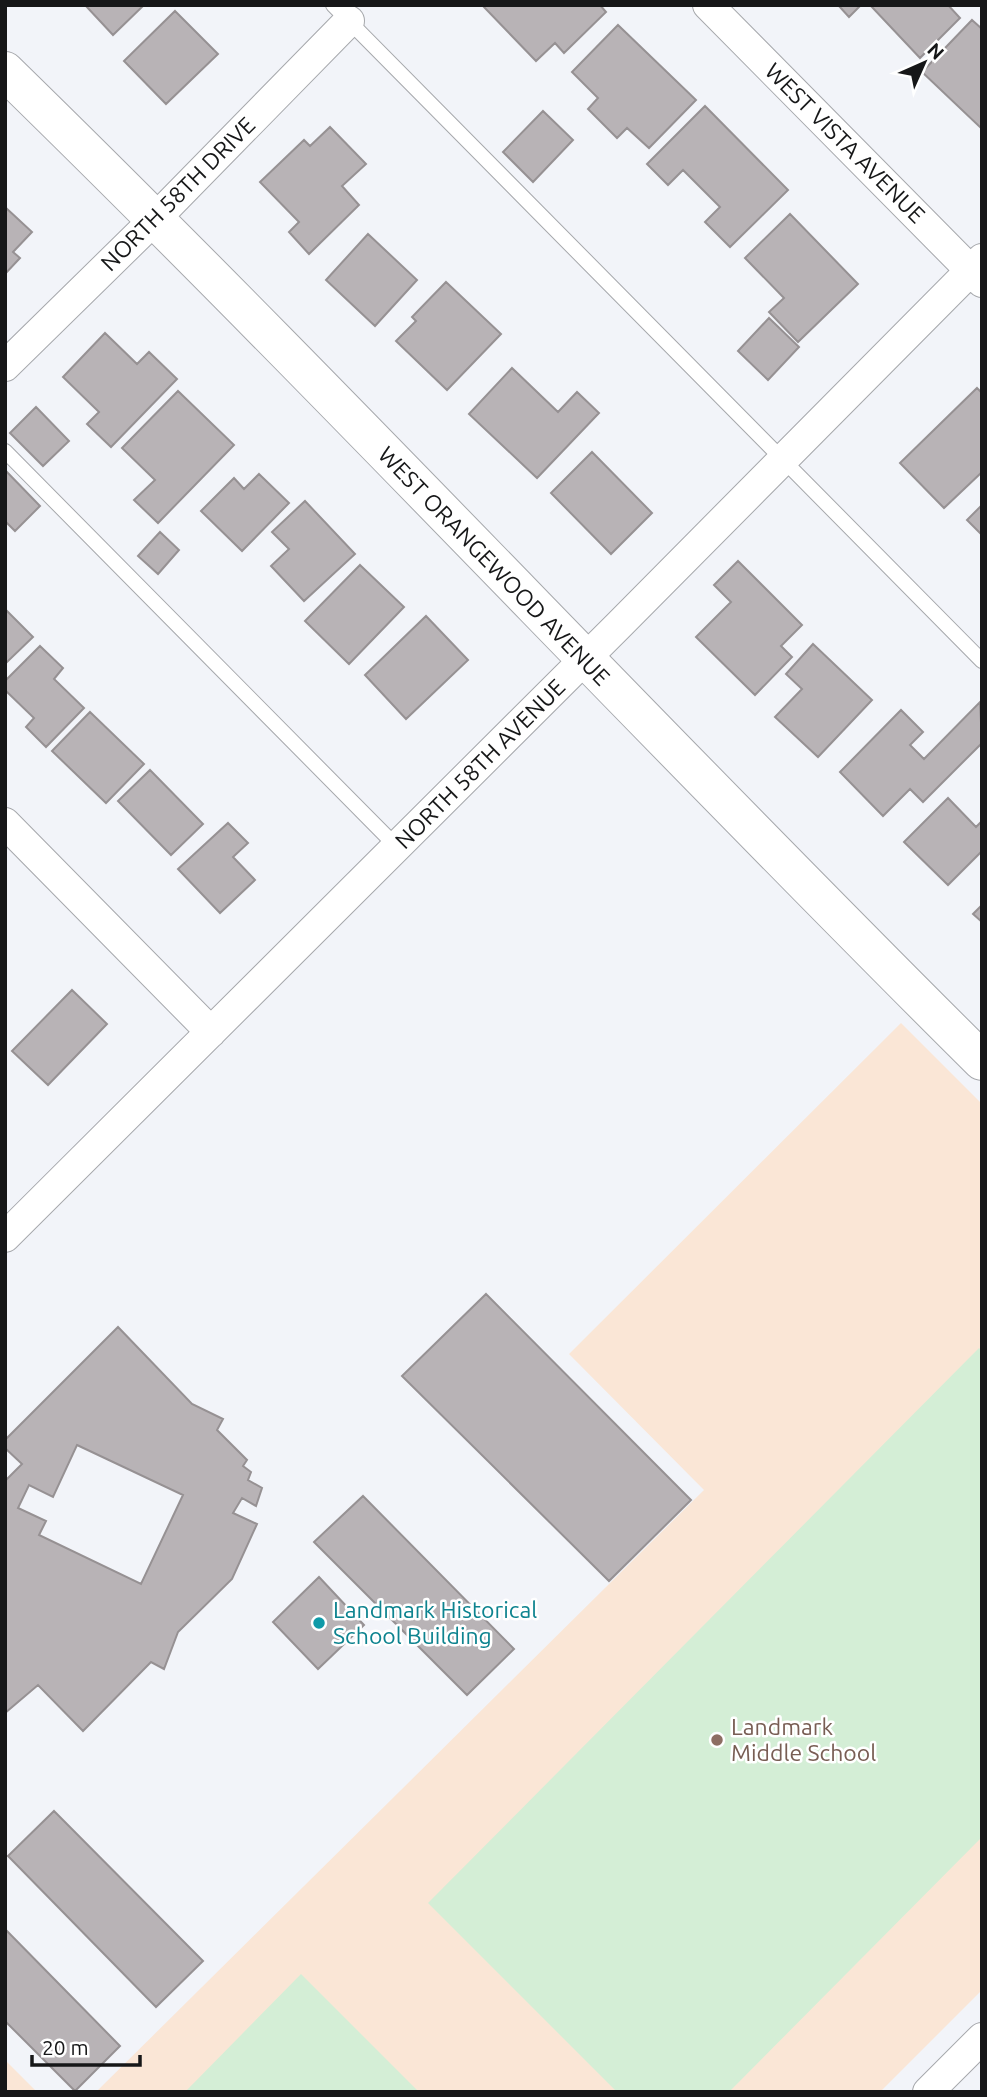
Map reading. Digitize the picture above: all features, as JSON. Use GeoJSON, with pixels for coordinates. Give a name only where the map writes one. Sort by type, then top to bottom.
{"type":"FeatureCollection","features":[{"type":"Feature","properties":{"kind":"street","name":"WEST VISTA AVENUE"},"geometry":{"type":"LineString","coordinates":[[708,5],[978,270]]}},
{"type":"Feature","properties":{"kind":"street","name":"NORTH 58TH DRIVE"},"geometry":{"type":"LineString","coordinates":[[5,366],[156,218],[341,13]]}},
{"type":"Feature","properties":{"kind":"street","name":"WEST ORANGEWOOD AVENUE"},"geometry":{"type":"LineString","coordinates":[[5,71],[156,218],[584,660],[982,1061]]}},
{"type":"Feature","properties":{"kind":"street","name":"NORTH 58TH AVENUE"},"geometry":{"type":"LineString","coordinates":[[5,1237],[784,459],[978,270]]}},
{"type":"Feature","properties":{"kind":"street"},"geometry":{"type":"LineString","coordinates":[[5,823],[212,1032]]}},
{"type":"Feature","properties":{"kind":"street"},"geometry":{"type":"LineString","coordinates":[[928,2092],[982,2038]]}},
{"type":"Feature","properties":{"kind":"lane"},"geometry":{"type":"LineString","coordinates":[[341,13],[982,661]]}},
{"type":"Feature","properties":{"kind":"lane"},"geometry":{"type":"LineString","coordinates":[[5,451],[397,847]]}},
{"type":"Feature","properties":{"kind":"shaded area","name":"Landmark Middle School"},"geometry":{"type":"Polygon","coordinates":[[[901,1023],[982,1104],[982,1990],[880,2092],[96,2092],[704,1490],[569,1354],[901,1023]]]}},
{"type":"Feature","properties":{"kind":"shaded area"},"geometry":{"type":"Polygon","coordinates":[[[5,2060],[37,2092],[5,2092],[5,2060]]]}},
{"type":"Feature","properties":{"kind":"green space"},"geometry":{"type":"Polygon","coordinates":[[[979,1348],[982,1351],[982,1837],[729,2092],[617,2092],[428,1903],[979,1348]]]}},
{"type":"Feature","properties":{"kind":"green space"},"geometry":{"type":"Polygon","coordinates":[[[301,1974],[419,2092],[185,2092],[301,1974]]]}},
{"type":"Feature","properties":{"kind":"building"},"geometry":{"type":"Polygon","coordinates":[[[85,5],[144,5],[113,35],[85,5]]]}},
{"type":"Feature","properties":{"kind":"building"},"geometry":{"type":"Polygon","coordinates":[[[482,5],[600,5],[606,12],[564,53],[555,43],[536,61],[482,5]]]}},
{"type":"Feature","properties":{"kind":"building"},"geometry":{"type":"Polygon","coordinates":[[[838,5],[861,5],[849,17],[838,5]]]}},
{"type":"Feature","properties":{"kind":"building"},"geometry":{"type":"Polygon","coordinates":[[[870,5],[948,5],[960,18],[920,58],[870,5]]]}},
{"type":"Feature","properties":{"kind":"building"},"geometry":{"type":"Polygon","coordinates":[[[175,11],[218,54],[166,104],[124,61],[175,11]]]}},
{"type":"Feature","properties":{"kind":"building"},"geometry":{"type":"Polygon","coordinates":[[[972,20],[982,29],[982,129],[922,72],[972,20]]]}},
{"type":"Feature","properties":{"kind":"building"},"geometry":{"type":"Polygon","coordinates":[[[618,25],[696,100],[649,148],[627,128],[617,138],[588,109],[598,98],[572,72],[618,25]]]}},
{"type":"Feature","properties":{"kind":"building"},"geometry":{"type":"Polygon","coordinates":[[[705,106],[788,190],[730,247],[705,222],[720,207],[683,170],[668,185],[647,164],[705,106]]]}},
{"type":"Feature","properties":{"kind":"building"},"geometry":{"type":"Polygon","coordinates":[[[543,111],[573,140],[533,182],[503,152],[543,111]]]}},
{"type":"Feature","properties":{"kind":"building"},"geometry":{"type":"Polygon","coordinates":[[[330,127],[366,164],[342,186],[359,205],[309,254],[289,232],[299,222],[260,182],[304,140],[310,146],[330,127]]]}},
{"type":"Feature","properties":{"kind":"building"},"geometry":{"type":"Polygon","coordinates":[[[5,207],[32,232],[13,252],[20,258],[5,274],[5,207]]]}},
{"type":"Feature","properties":{"kind":"building"},"geometry":{"type":"Polygon","coordinates":[[[790,214],[858,284],[798,342],[769,312],[784,298],[745,258],[790,214]]]}},
{"type":"Feature","properties":{"kind":"building"},"geometry":{"type":"Polygon","coordinates":[[[368,234],[417,280],[375,326],[326,280],[368,234]]]}},
{"type":"Feature","properties":{"kind":"building"},"geometry":{"type":"Polygon","coordinates":[[[446,282],[501,334],[447,390],[396,341],[416,321],[412,317],[446,282]]]}},
{"type":"Feature","properties":{"kind":"building"},"geometry":{"type":"Polygon","coordinates":[[[769,318],[799,347],[768,380],[738,351],[769,318]]]}},
{"type":"Feature","properties":{"kind":"building"},"geometry":{"type":"Polygon","coordinates":[[[105,333],[137,364],[149,352],[177,379],[111,447],[87,424],[99,412],[63,377],[105,333]]]}},
{"type":"Feature","properties":{"kind":"building"},"geometry":{"type":"Polygon","coordinates":[[[512,368],[558,412],[577,392],[599,413],[537,478],[469,414],[512,368]]]}},
{"type":"Feature","properties":{"kind":"building"},"geometry":{"type":"Polygon","coordinates":[[[977,388],[982,393],[982,472],[944,508],[900,463],[977,388]]]}},
{"type":"Feature","properties":{"kind":"building"},"geometry":{"type":"Polygon","coordinates":[[[178,391],[234,445],[158,523],[134,500],[155,480],[122,448],[178,391]]]}},
{"type":"Feature","properties":{"kind":"building"},"geometry":{"type":"Polygon","coordinates":[[[36,407],[69,441],[43,466],[10,433],[36,407]]]}},
{"type":"Feature","properties":{"kind":"building"},"geometry":{"type":"Polygon","coordinates":[[[592,452],[652,513],[611,554],[551,493],[592,452]]]}},
{"type":"Feature","properties":{"kind":"building"},"geometry":{"type":"Polygon","coordinates":[[[5,470],[40,506],[15,531],[5,521],[5,470]]]}},
{"type":"Feature","properties":{"kind":"building"},"geometry":{"type":"Polygon","coordinates":[[[259,474],[289,503],[242,551],[201,511],[234,478],[244,489],[259,474]]]}},
{"type":"Feature","properties":{"kind":"building"},"geometry":{"type":"Polygon","coordinates":[[[305,501],[355,554],[304,601],[271,566],[289,549],[272,532],[305,501]]]}},
{"type":"Feature","properties":{"kind":"building"},"geometry":{"type":"Polygon","coordinates":[[[982,505],[982,535],[967,520],[982,505]]]}},
{"type":"Feature","properties":{"kind":"building"},"geometry":{"type":"Polygon","coordinates":[[[160,532],[179,550],[158,574],[138,556],[160,532]]]}},
{"type":"Feature","properties":{"kind":"building"},"geometry":{"type":"Polygon","coordinates":[[[738,561],[802,625],[781,646],[792,657],[755,695],[696,637],[731,602],[714,585],[738,561]]]}},
{"type":"Feature","properties":{"kind":"building"},"geometry":{"type":"Polygon","coordinates":[[[360,565],[404,607],[349,664],[305,621],[360,565]]]}},
{"type":"Feature","properties":{"kind":"building"},"geometry":{"type":"Polygon","coordinates":[[[5,609],[33,637],[5,664],[5,609]]]}},
{"type":"Feature","properties":{"kind":"building"},"geometry":{"type":"Polygon","coordinates":[[[426,616],[468,660],[406,719],[365,675],[426,616]]]}},
{"type":"Feature","properties":{"kind":"building"},"geometry":{"type":"Polygon","coordinates":[[[813,644],[872,700],[818,757],[775,717],[802,689],[786,674],[813,644]]]}},
{"type":"Feature","properties":{"kind":"building"},"geometry":{"type":"Polygon","coordinates":[[[40,646],[63,668],[54,679],[84,708],[46,747],[26,727],[34,718],[5,690],[5,681],[40,646]]]}},
{"type":"Feature","properties":{"kind":"building"},"geometry":{"type":"Polygon","coordinates":[[[980,702],[982,743],[923,802],[910,789],[883,816],[840,772],[901,710],[923,732],[910,745],[924,759],[980,702]]]}},
{"type":"Feature","properties":{"kind":"building"},"geometry":{"type":"Polygon","coordinates":[[[90,712],[144,764],[106,803],[52,751],[90,712]]]}},
{"type":"Feature","properties":{"kind":"building"},"geometry":{"type":"Polygon","coordinates":[[[150,770],[203,824],[171,855],[118,801],[150,770]]]}},
{"type":"Feature","properties":{"kind":"building"},"geometry":{"type":"Polygon","coordinates":[[[948,798],[976,827],[982,821],[982,851],[948,885],[904,842],[948,798]]]}},
{"type":"Feature","properties":{"kind":"building"},"geometry":{"type":"Polygon","coordinates":[[[228,823],[248,843],[233,857],[255,880],[220,913],[178,869],[228,823]]]}},
{"type":"Feature","properties":{"kind":"building"},"geometry":{"type":"Polygon","coordinates":[[[982,905],[982,922],[973,914],[982,905]]]}},
{"type":"Feature","properties":{"kind":"building"},"geometry":{"type":"Polygon","coordinates":[[[72,990],[107,1024],[48,1085],[12,1051],[72,990]]]}},
{"type":"Feature","properties":{"kind":"building"},"geometry":{"type":"Polygon","coordinates":[[[486,1294],[691,1500],[609,1581],[402,1376],[486,1294]]]}},
{"type":"Feature","properties":{"kind":"building"},"geometry":{"type":"Polygon","coordinates":[[[118,1327],[192,1404],[223,1419],[217,1430],[247,1460],[243,1466],[251,1472],[248,1480],[262,1488],[256,1506],[242,1498],[233,1513],[257,1524],[232,1579],[178,1632],[164,1669],[151,1662],[83,1731],[38,1685],[5,1713],[5,1481],[22,1464],[5,1448],[5,1440],[118,1327]],[[77,1445],[53,1497],[29,1485],[18,1508],[46,1521],[39,1535],[141,1584],[183,1495],[77,1445]]]}},
{"type":"Feature","properties":{"kind":"building"},"geometry":{"type":"Polygon","coordinates":[[[363,1496],[514,1649],[467,1695],[314,1542],[363,1496]]]}},
{"type":"Feature","properties":{"kind":"building","name":"Landmark Historical School Building"},"geometry":{"type":"Polygon","coordinates":[[[319,1577],[364,1625],[318,1669],[273,1622],[319,1577]]]}},
{"type":"Feature","properties":{"kind":"building"},"geometry":{"type":"Polygon","coordinates":[[[54,1811],[203,1961],[156,2007],[8,1856],[54,1811]]]}},
{"type":"Feature","properties":{"kind":"building"},"geometry":{"type":"Polygon","coordinates":[[[5,1929],[120,2046],[75,2091],[5,2021],[5,1929]]]}},
{"type":"Feature","properties":{"kind":"place","name":"Landmark Historical School Building"},"geometry":{"type":"Point","coordinates":[319,1623]}},
{"type":"Feature","properties":{"kind":"place","name":"Landmark Middle School"},"geometry":{"type":"Point","coordinates":[717,1740]}}]}
